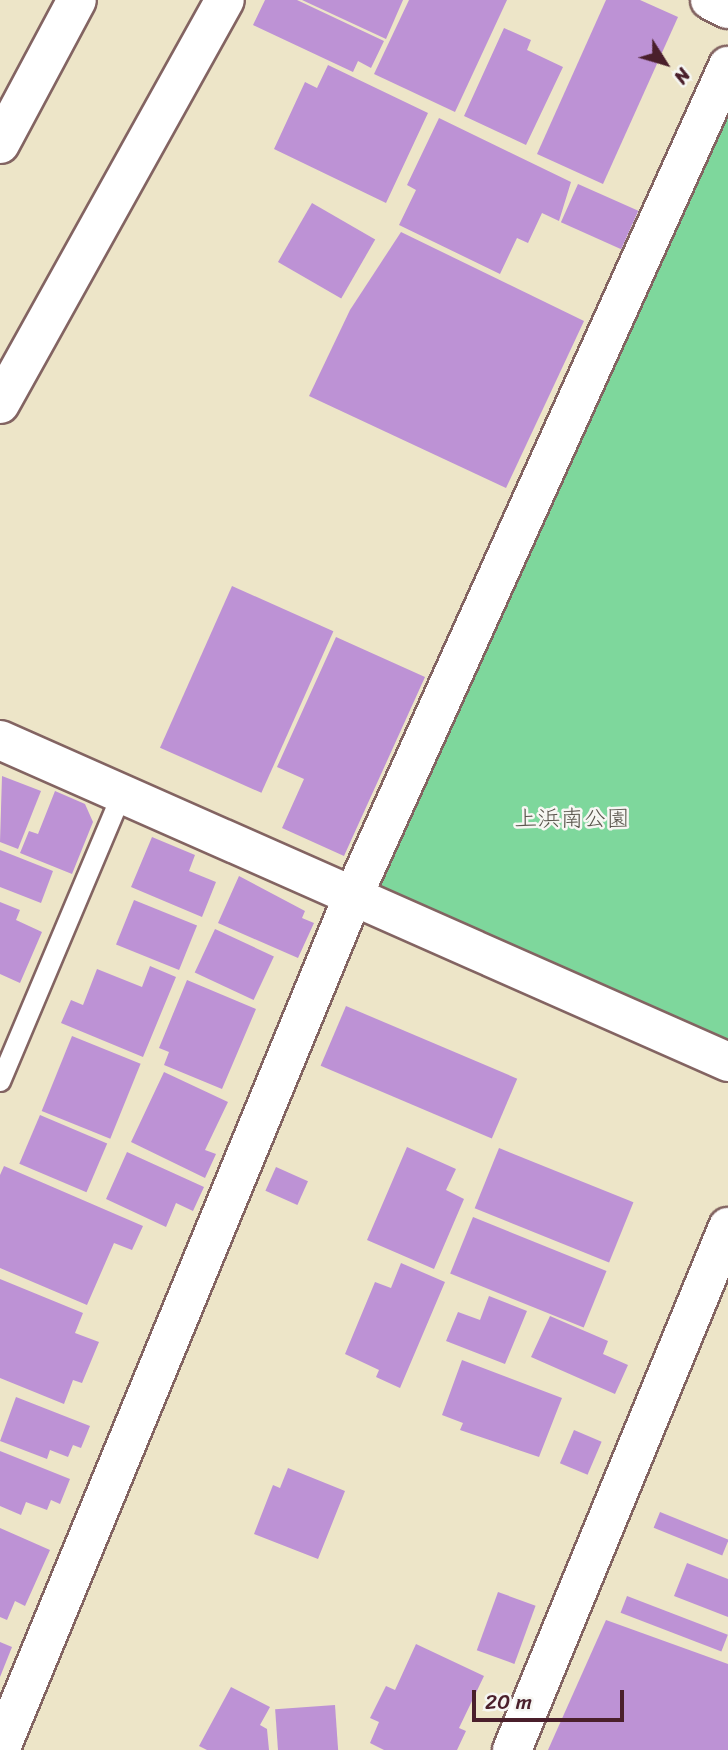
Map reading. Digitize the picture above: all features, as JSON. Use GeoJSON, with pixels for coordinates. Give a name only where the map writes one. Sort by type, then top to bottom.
{"type":"FeatureCollection","features":[{"type":"Feature","properties":{"kind":"street"},"geometry":{"type":"LineString","coordinates":[[0,144],[77,0]]}},
{"type":"Feature","properties":{"kind":"street"},"geometry":{"type":"LineString","coordinates":[[0,404],[225,0]]}},
{"type":"Feature","properties":{"kind":"street"},"geometry":{"type":"LineString","coordinates":[[710,0],[728,9]]}},
{"type":"Feature","properties":{"kind":"street"},"geometry":{"type":"LineString","coordinates":[[0,1750],[354,896],[728,66]]}},
{"type":"Feature","properties":{"kind":"street"},"geometry":{"type":"LineString","coordinates":[[0,740],[728,1062]]}},
{"type":"Feature","properties":{"kind":"street"},"geometry":{"type":"LineString","coordinates":[[512,1750],[728,1227]]}},
{"type":"Feature","properties":{"kind":"lane"},"geometry":{"type":"LineString","coordinates":[[0,1082],[121,794]]}},
{"type":"Feature","properties":{"kind":"green space","name":"上浜南公園"},"geometry":{"type":"Polygon","coordinates":[[[728,98],[728,1060],[366,896],[728,98]]]}},
{"type":"Feature","properties":{"kind":"building"},"geometry":{"type":"Polygon","coordinates":[[[265,0],[297,0],[384,41],[371,68],[358,61],[353,72],[253,25],[265,0]]]}},
{"type":"Feature","properties":{"kind":"building"},"geometry":{"type":"Polygon","coordinates":[[[302,0],[403,0],[386,39],[302,0]]]}},
{"type":"Feature","properties":{"kind":"building"},"geometry":{"type":"Polygon","coordinates":[[[409,0],[507,0],[455,112],[374,74],[409,0]]]}},
{"type":"Feature","properties":{"kind":"building"},"geometry":{"type":"Polygon","coordinates":[[[606,0],[640,0],[678,17],[603,184],[537,154],[606,0]]]}},
{"type":"Feature","properties":{"kind":"building"},"geometry":{"type":"Polygon","coordinates":[[[504,28],[531,40],[527,50],[563,67],[526,145],[464,116],[504,28]]]}},
{"type":"Feature","properties":{"kind":"building"},"geometry":{"type":"Polygon","coordinates":[[[328,65],[428,113],[386,203],[274,149],[305,82],[317,88],[328,65]]]}},
{"type":"Feature","properties":{"kind":"building"},"geometry":{"type":"Polygon","coordinates":[[[439,118],[571,182],[559,221],[542,213],[528,243],[517,238],[500,274],[399,225],[416,190],[407,185],[439,118]]]}},
{"type":"Feature","properties":{"kind":"building"},"geometry":{"type":"Polygon","coordinates":[[[578,184],[638,211],[621,249],[561,222],[578,184]]]}},
{"type":"Feature","properties":{"kind":"building"},"geometry":{"type":"Polygon","coordinates":[[[312,203],[375,240],[341,298],[278,262],[312,203]]]}},
{"type":"Feature","properties":{"kind":"building"},"geometry":{"type":"Polygon","coordinates":[[[401,232],[584,321],[506,488],[309,396],[350,310],[401,232]]]}},
{"type":"Feature","properties":{"kind":"building"},"geometry":{"type":"Polygon","coordinates":[[[232,586],[333,631],[261,793],[160,748],[232,586]]]}},
{"type":"Feature","properties":{"kind":"building"},"geometry":{"type":"Polygon","coordinates":[[[336,637],[425,677],[344,856],[282,828],[304,779],[277,767],[336,637]]]}},
{"type":"Feature","properties":{"kind":"building"},"geometry":{"type":"Polygon","coordinates":[[[2,776],[41,791],[18,849],[0,842],[2,776]]]}},
{"type":"Feature","properties":{"kind":"building"},"geometry":{"type":"Polygon","coordinates":[[[55,791],[85,804],[93,822],[72,874],[20,853],[29,831],[38,834],[55,791]]]}},
{"type":"Feature","properties":{"kind":"building"},"geometry":{"type":"Polygon","coordinates":[[[152,837],[195,855],[189,871],[216,882],[202,917],[131,887],[152,837]]]}},
{"type":"Feature","properties":{"kind":"building"},"geometry":{"type":"Polygon","coordinates":[[[0,850],[53,871],[41,903],[0,887],[0,850]]]}},
{"type":"Feature","properties":{"kind":"building"},"geometry":{"type":"Polygon","coordinates":[[[239,876],[305,911],[302,918],[314,923],[298,958],[218,923],[239,876]]]}},
{"type":"Feature","properties":{"kind":"building"},"geometry":{"type":"Polygon","coordinates":[[[134,900],[197,925],[179,970],[116,945],[134,900]]]}},
{"type":"Feature","properties":{"kind":"building"},"geometry":{"type":"Polygon","coordinates":[[[0,902],[20,910],[16,920],[42,932],[20,983],[0,974],[0,902]]]}},
{"type":"Feature","properties":{"kind":"building"},"geometry":{"type":"Polygon","coordinates":[[[215,929],[274,956],[254,1000],[195,973],[215,929]]]}},
{"type":"Feature","properties":{"kind":"building"},"geometry":{"type":"Polygon","coordinates":[[[150,966],[176,977],[143,1057],[61,1023],[71,1000],[83,1005],[97,969],[142,987],[150,966]]]}},
{"type":"Feature","properties":{"kind":"building"},"geometry":{"type":"Polygon","coordinates":[[[187,980],[256,1009],[222,1089],[164,1065],[169,1052],[159,1048],[187,980]]]}},
{"type":"Feature","properties":{"kind":"building"},"geometry":{"type":"Polygon","coordinates":[[[346,1006],[517,1079],[492,1139],[321,1066],[346,1006]]]}},
{"type":"Feature","properties":{"kind":"building"},"geometry":{"type":"Polygon","coordinates":[[[72,1036],[141,1064],[110,1139],[42,1111],[72,1036]]]}},
{"type":"Feature","properties":{"kind":"building"},"geometry":{"type":"Polygon","coordinates":[[[164,1072],[228,1102],[205,1150],[216,1154],[205,1178],[131,1142],[164,1072]]]}},
{"type":"Feature","properties":{"kind":"building"},"geometry":{"type":"Polygon","coordinates":[[[40,1115],[107,1144],[86,1192],[19,1164],[40,1115]]]}},
{"type":"Feature","properties":{"kind":"building"},"geometry":{"type":"Polygon","coordinates":[[[407,1147],[456,1169],[446,1190],[464,1199],[434,1269],[367,1240],[407,1147]]]}},
{"type":"Feature","properties":{"kind":"building"},"geometry":{"type":"Polygon","coordinates":[[[499,1148],[633,1202],[609,1263],[475,1208],[499,1148]]]}},
{"type":"Feature","properties":{"kind":"building"},"geometry":{"type":"Polygon","coordinates":[[[127,1152],[204,1187],[193,1211],[176,1203],[166,1227],[106,1199],[127,1152]]]}},
{"type":"Feature","properties":{"kind":"building"},"geometry":{"type":"Polygon","coordinates":[[[4,1166],[143,1226],[132,1250],[114,1243],[87,1305],[0,1268],[0,1175],[4,1166]]]}},
{"type":"Feature","properties":{"kind":"building"},"geometry":{"type":"Polygon","coordinates":[[[276,1167],[308,1181],[297,1205],[265,1191],[276,1167]]]}},
{"type":"Feature","properties":{"kind":"building"},"geometry":{"type":"Polygon","coordinates":[[[473,1217],[607,1271],[584,1328],[450,1274],[473,1217]]]}},
{"type":"Feature","properties":{"kind":"building"},"geometry":{"type":"Polygon","coordinates":[[[401,1263],[445,1282],[400,1388],[376,1377],[379,1370],[345,1354],[375,1282],[391,1288],[401,1263]]]}},
{"type":"Feature","properties":{"kind":"building"},"geometry":{"type":"Polygon","coordinates":[[[0,1279],[83,1313],[75,1333],[99,1342],[82,1383],[73,1380],[64,1404],[0,1378],[0,1279]]]}},
{"type":"Feature","properties":{"kind":"building"},"geometry":{"type":"Polygon","coordinates":[[[489,1296],[527,1311],[505,1364],[446,1341],[458,1312],[480,1320],[489,1296]]]}},
{"type":"Feature","properties":{"kind":"building"},"geometry":{"type":"Polygon","coordinates":[[[550,1316],[608,1341],[603,1354],[628,1365],[615,1394],[531,1357],[550,1316]]]}},
{"type":"Feature","properties":{"kind":"building"},"geometry":{"type":"Polygon","coordinates":[[[462,1360],[562,1398],[539,1457],[460,1430],[463,1423],[442,1415],[462,1360]]]}},
{"type":"Feature","properties":{"kind":"building"},"geometry":{"type":"Polygon","coordinates":[[[16,1397],[90,1426],[81,1448],[73,1445],[68,1457],[50,1450],[47,1459],[0,1441],[16,1397]]]}},
{"type":"Feature","properties":{"kind":"building"},"geometry":{"type":"Polygon","coordinates":[[[574,1430],[602,1442],[588,1475],[560,1463],[574,1430]]]}},
{"type":"Feature","properties":{"kind":"building"},"geometry":{"type":"Polygon","coordinates":[[[0,1451],[70,1479],[60,1504],[51,1500],[47,1510],[26,1502],[21,1515],[0,1506],[0,1451]]]}},
{"type":"Feature","properties":{"kind":"building"},"geometry":{"type":"Polygon","coordinates":[[[288,1468],[345,1491],[318,1559],[254,1534],[273,1485],[280,1488],[288,1468]]]}},
{"type":"Feature","properties":{"kind":"building"},"geometry":{"type":"Polygon","coordinates":[[[660,1512],[728,1539],[722,1555],[654,1528],[660,1512]]]}},
{"type":"Feature","properties":{"kind":"building"},"geometry":{"type":"Polygon","coordinates":[[[0,1528],[50,1550],[25,1606],[15,1601],[7,1620],[0,1617],[0,1528]]]}},
{"type":"Feature","properties":{"kind":"building"},"geometry":{"type":"Polygon","coordinates":[[[687,1563],[728,1579],[728,1617],[674,1596],[687,1563]]]}},
{"type":"Feature","properties":{"kind":"building"},"geometry":{"type":"Polygon","coordinates":[[[498,1592],[536,1606],[514,1664],[477,1650],[498,1592]]]}},
{"type":"Feature","properties":{"kind":"building"},"geometry":{"type":"Polygon","coordinates":[[[627,1596],[728,1635],[721,1652],[621,1613],[627,1596]]]}},
{"type":"Feature","properties":{"kind":"building"},"geometry":{"type":"Polygon","coordinates":[[[606,1620],[728,1664],[728,1750],[548,1750],[606,1620]]]}},
{"type":"Feature","properties":{"kind":"building"},"geometry":{"type":"Polygon","coordinates":[[[0,1642],[12,1647],[0,1677],[0,1642]]]}},
{"type":"Feature","properties":{"kind":"building"},"geometry":{"type":"Polygon","coordinates":[[[416,1644],[484,1676],[459,1728],[466,1731],[457,1750],[384,1750],[370,1743],[379,1722],[370,1718],[386,1686],[395,1690],[416,1644]]]}},
{"type":"Feature","properties":{"kind":"building"},"geometry":{"type":"Polygon","coordinates":[[[231,1687],[270,1707],[260,1725],[267,1729],[269,1750],[207,1750],[199,1746],[231,1687]]]}},
{"type":"Feature","properties":{"kind":"building"},"geometry":{"type":"Polygon","coordinates":[[[335,1705],[338,1750],[278,1750],[275,1709],[335,1705]]]}}]}
